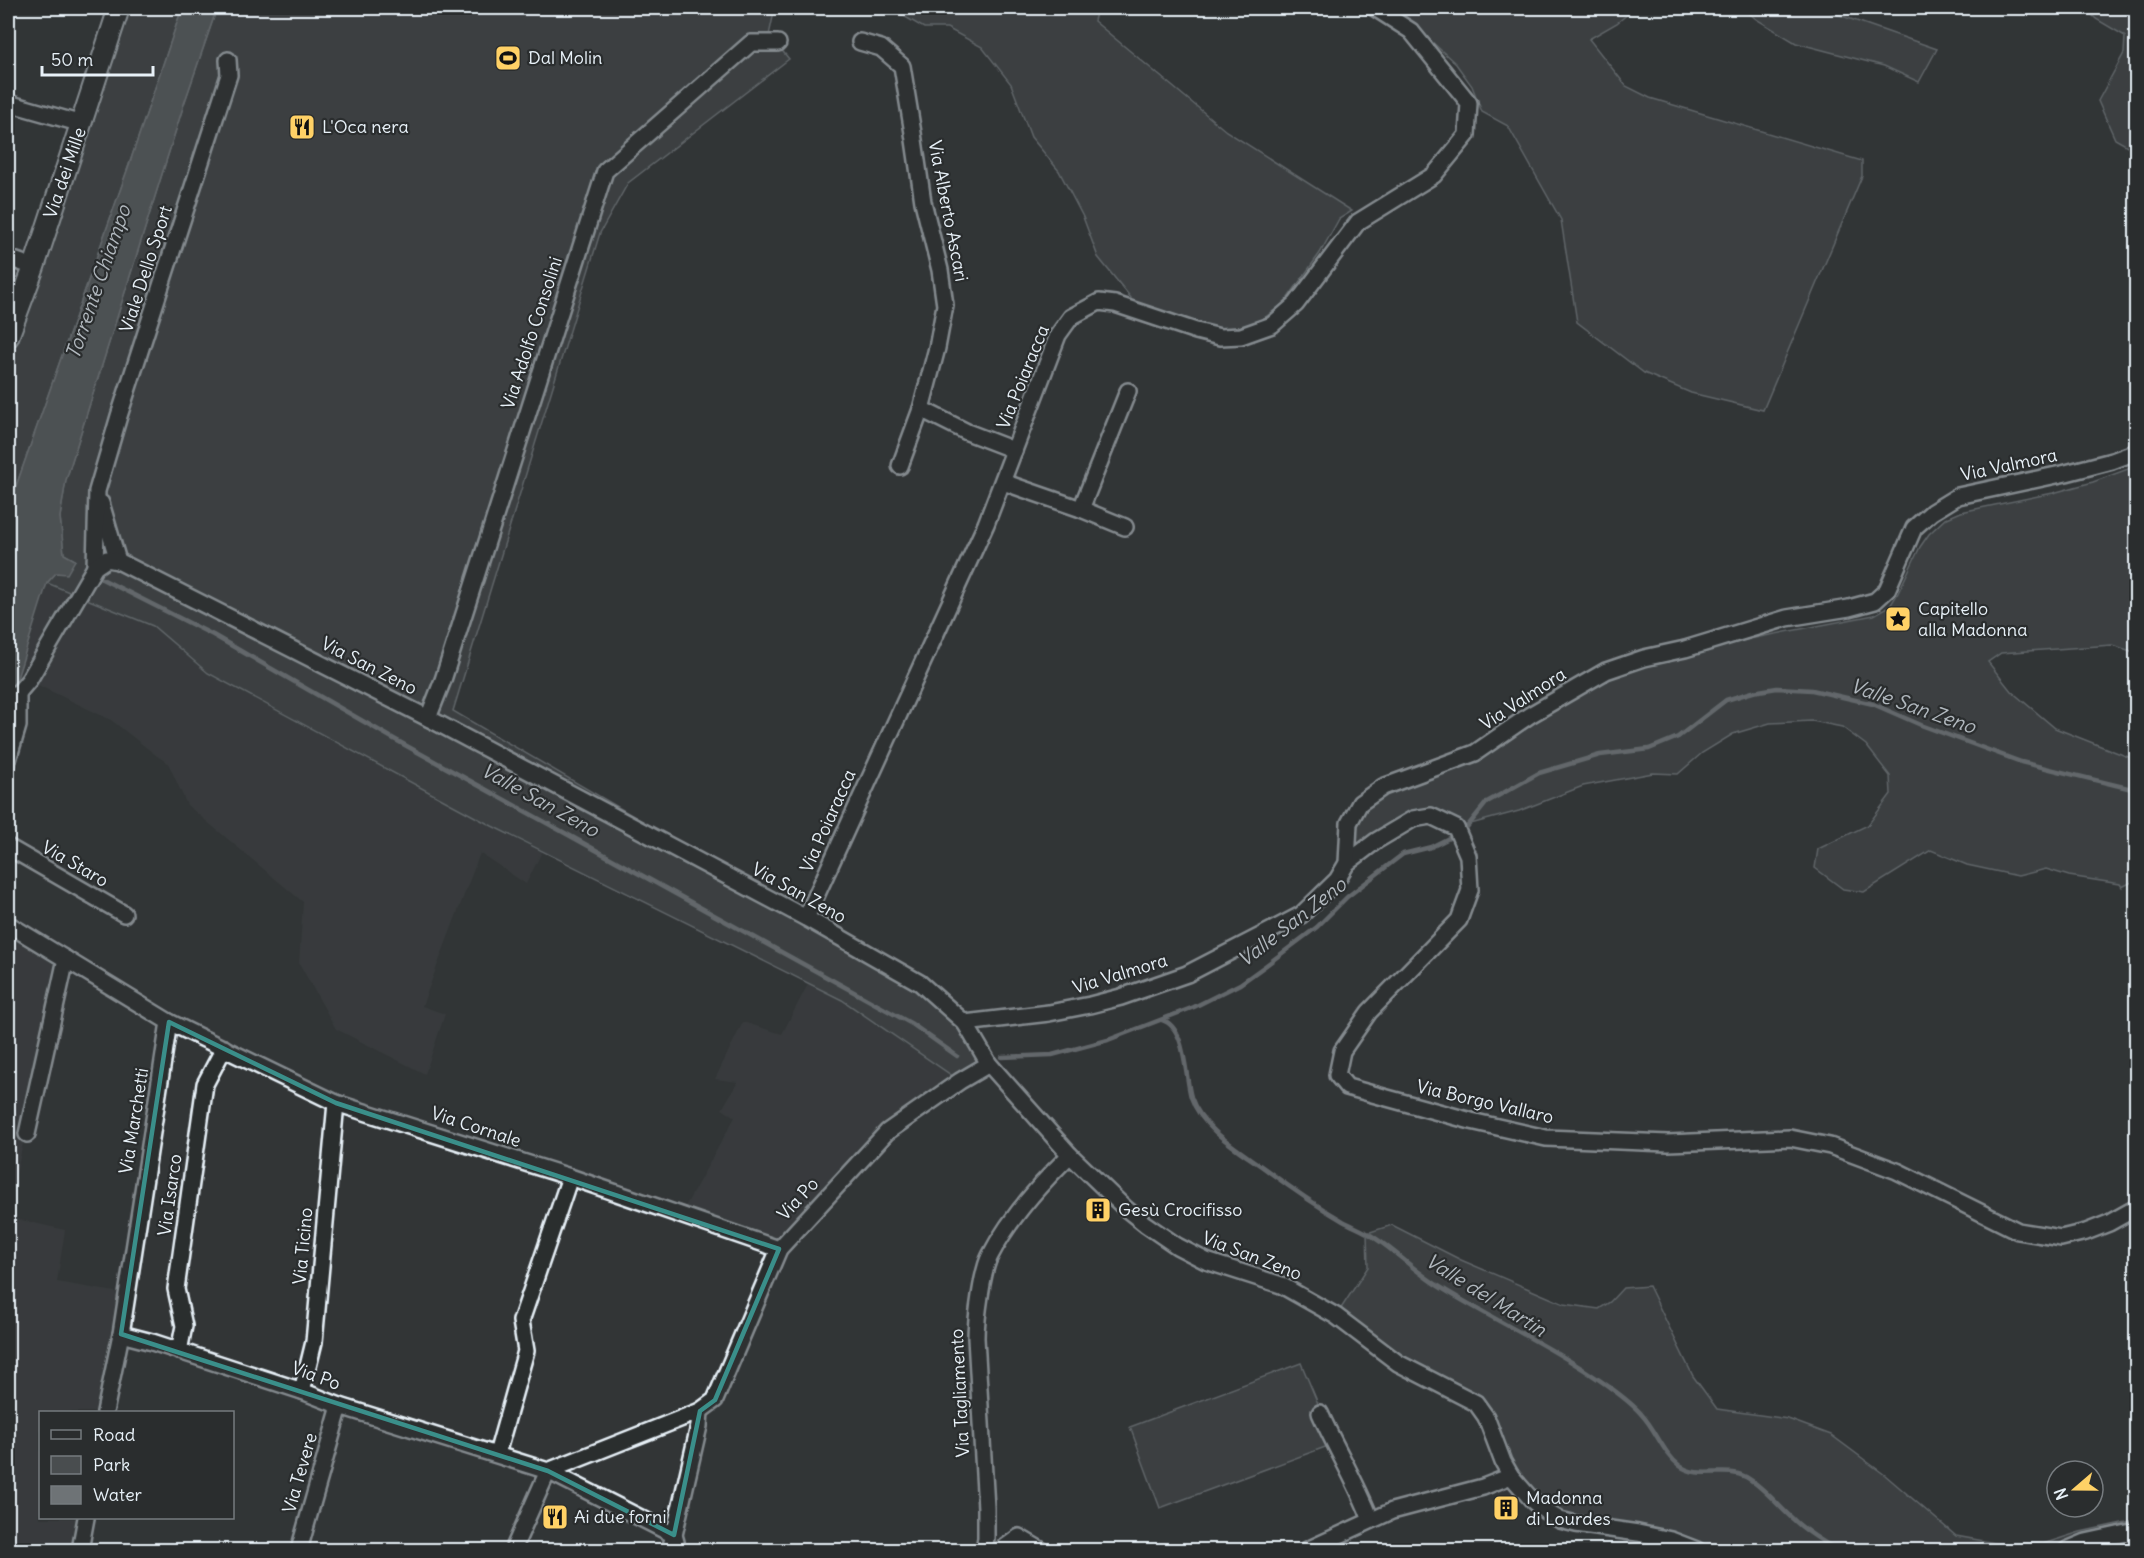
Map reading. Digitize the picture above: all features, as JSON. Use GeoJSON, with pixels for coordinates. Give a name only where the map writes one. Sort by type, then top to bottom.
{"type":"FeatureCollection","features":[{"type":"Feature","properties":{"kind":"main road","name":"Via dei Mille"},"geometry":{"type":"LineString","coordinates":[[8,337],[34,267],[119,8]]}},
{"type":"Feature","properties":{"kind":"street","name":"Via Poiaracca"},"geometry":{"type":"LineString","coordinates":[[806,918],[986,524],[1058,335],[1071,317],[1098,302],[1115,304],[1196,332],[1220,337],[1241,336],[1272,325],[1296,304],[1358,222],[1434,175],[1467,135],[1469,103],[1411,31],[1375,8]]}},
{"type":"Feature","properties":{"kind":"street","name":"Via Alberto Ascari"},"geometry":{"type":"LineString","coordinates":[[860,42],[881,48],[902,66],[923,202],[940,270],[945,305],[937,348],[921,409],[900,466]]}},
{"type":"Feature","properties":{"kind":"street","name":"Via Adolfo Consolini"},"geometry":{"type":"LineString","coordinates":[[428,718],[605,171],[751,43],[778,43]]}},
{"type":"Feature","properties":{"kind":"street","name":"Viale Dello Sport"},"geometry":{"type":"LineString","coordinates":[[95,567],[97,491],[229,75],[228,60]]}},
{"type":"Feature","properties":{"kind":"street"},"geometry":{"type":"LineString","coordinates":[[8,103],[82,124]]}},
{"type":"Feature","properties":{"kind":"street"},"geometry":{"type":"LineString","coordinates":[[8,258],[34,267]]}},
{"type":"Feature","properties":{"kind":"street"},"geometry":{"type":"LineString","coordinates":[[1081,509],[1128,392]]}},
{"type":"Feature","properties":{"kind":"street"},"geometry":{"type":"LineString","coordinates":[[921,409],[1014,452]]}},
{"type":"Feature","properties":{"kind":"street","name":"Via Valmora"},"geometry":{"type":"LineString","coordinates":[[965,1023],[1049,1013],[1090,1005],[1187,974],[1301,915],[1337,880],[1347,863],[1348,823],[1360,803],[1383,787],[1475,753],[1530,715],[1606,671],[1787,618],[1849,608],[1875,601],[1887,590],[1914,528],[1932,512],[1958,496],[2066,473],[2136,452]]}},
{"type":"Feature","properties":{"kind":"street"},"geometry":{"type":"LineString","coordinates":[[1003,482],[1125,527]]}},
{"type":"Feature","properties":{"kind":"street"},"geometry":{"type":"LineString","coordinates":[[8,760],[18,726],[12,694],[29,680],[95,567],[107,560],[118,561],[97,491]]}},
{"type":"Feature","properties":{"kind":"street","name":"Via San Zeno"},"geometry":{"type":"LineString","coordinates":[[118,561],[428,718],[806,918],[920,983],[965,1023],[989,1064],[1070,1155],[1125,1208],[1177,1246],[1206,1261],[1281,1285],[1336,1316],[1398,1363],[1476,1403],[1486,1417],[1503,1462],[1511,1476],[1533,1501],[1560,1520],[1671,1540],[1697,1551]]}},
{"type":"Feature","properties":{"kind":"street","name":"Via Borgo Vallaro"},"geometry":{"type":"LineString","coordinates":[[1347,863],[1376,841],[1413,819],[1431,816],[1456,828],[1468,856],[1470,890],[1459,920],[1369,1012],[1342,1051],[1337,1075],[1347,1087],[1471,1121],[1546,1138],[1668,1143],[1790,1138],[1830,1146],[1897,1170],[2018,1231],[2061,1238],[2109,1223],[2136,1208]]}},
{"type":"Feature","properties":{"kind":"street","name":"Via Staro"},"geometry":{"type":"LineString","coordinates":[[8,847],[124,914]]}},
{"type":"Feature","properties":{"kind":"street"},"geometry":{"type":"LineString","coordinates":[[8,924],[169,1022]]}},
{"type":"Feature","properties":{"kind":"street"},"geometry":{"type":"LineString","coordinates":[[27,1134],[66,959]]}},
{"type":"Feature","properties":{"kind":"street","name":"Via Cornale"},"geometry":{"type":"LineString","coordinates":[[169,1022],[336,1103],[570,1177],[779,1249]]}},
{"type":"Feature","properties":{"kind":"street","name":"Via Marchetti"},"geometry":{"type":"LineString","coordinates":[[105,1411],[121,1334],[169,1022]]}},
{"type":"Feature","properties":{"kind":"street","name":"Via Isarco"},"geometry":{"type":"LineString","coordinates":[[179,1351],[184,1326],[176,1289],[205,1084],[224,1048]]}},
{"type":"Feature","properties":{"kind":"street","name":"Via Po"},"geometry":{"type":"LineString","coordinates":[[548,1471],[700,1411],[715,1400],[779,1249],[887,1132],[960,1081],[989,1064]]}},
{"type":"Feature","properties":{"kind":"street","name":"Via Ticino"},"geometry":{"type":"LineString","coordinates":[[302,1391],[314,1342],[336,1103]]}},
{"type":"Feature","properties":{"kind":"street","name":"Via Tagliamento"},"geometry":{"type":"LineString","coordinates":[[984,1551],[986,1508],[976,1320],[988,1258],[1022,1208],[1070,1155]]}},
{"type":"Feature","properties":{"kind":"street"},"geometry":{"type":"LineString","coordinates":[[497,1454],[526,1351],[521,1321],[570,1177]]}},
{"type":"Feature","properties":{"kind":"street","name":"Via Po"},"geometry":{"type":"LineString","coordinates":[[121,1334],[302,1391],[339,1406],[548,1471],[674,1535]]}},
{"type":"Feature","properties":{"kind":"street","name":"Via Tevere"},"geometry":{"type":"LineString","coordinates":[[299,1551],[339,1406]]}},
{"type":"Feature","properties":{"kind":"street"},"geometry":{"type":"LineString","coordinates":[[670,1551],[699,1426],[700,1411]]}},
{"type":"Feature","properties":{"kind":"street"},"geometry":{"type":"LineString","coordinates":[[1320,1413],[1335,1447],[1358,1487],[1371,1520]]}},
{"type":"Feature","properties":{"kind":"street"},"geometry":{"type":"LineString","coordinates":[[513,1551],[548,1471]]}},
{"type":"Feature","properties":{"kind":"street"},"geometry":{"type":"LineString","coordinates":[[1307,1551],[1371,1520],[1403,1508],[1511,1476]]}},
{"type":"Feature","properties":{"kind":"street"},"geometry":{"type":"LineString","coordinates":[[80,1551],[86,1519]]}},
{"type":"Feature","properties":{"kind":"street"},"geometry":{"type":"LineString","coordinates":[[2067,1551],[2086,1542],[2136,1531]]}},
{"type":"Feature","properties":{"kind":"street"},"geometry":{"type":"LineString","coordinates":[[674,1535],[678,1551]]}},
{"type":"Feature","properties":{"kind":"street"},"geometry":{"type":"LineString","coordinates":[[1001,1551],[1019,1537],[1041,1551]]}},
{"type":"Feature","properties":{"kind":"highlighted area"},"geometry":{"type":"Polygon","coordinates":[[[169,1022],[336,1103],[779,1249],[715,1400],[700,1411],[674,1535],[548,1471],[121,1334],[169,1022]]]}},
{"type":"Feature","properties":{"kind":"shaded area"},"geometry":{"type":"Polygon","coordinates":[[[47,583],[153,626],[208,673],[542,852],[526,884],[480,853],[422,1006],[445,1014],[425,1074],[336,1029],[299,963],[303,902],[187,805],[168,763],[111,720],[17,675],[47,583]]]}},
{"type":"Feature","properties":{"kind":"shaded area"},"geometry":{"type":"Polygon","coordinates":[[[8,928],[63,961],[8,1212],[8,928]]]}},
{"type":"Feature","properties":{"kind":"shaded area"},"geometry":{"type":"Polygon","coordinates":[[[808,984],[842,1000],[960,1081],[887,1132],[779,1249],[681,1214],[735,1117],[722,1109],[738,1082],[715,1079],[743,1022],[782,1034],[808,984]]]}},
{"type":"Feature","properties":{"kind":"shaded area"},"geometry":{"type":"Polygon","coordinates":[[[8,1217],[65,1230],[57,1282],[127,1294],[105,1411],[39,1411],[39,1519],[86,1519],[80,1550],[8,1550],[8,1217]]]}},
{"type":"Feature","properties":{"kind":"green space"},"geometry":{"type":"Polygon","coordinates":[[[119,8],[182,8],[8,509],[8,337],[119,8]]]}},
{"type":"Feature","properties":{"kind":"green space"},"geometry":{"type":"Polygon","coordinates":[[[217,8],[775,8],[769,35],[789,59],[628,183],[600,233],[453,711],[920,983],[965,1023],[989,1064],[960,1081],[842,1000],[492,826],[208,673],[153,626],[47,583],[56,573],[75,560],[64,554],[60,517],[66,480],[184,104],[217,8]]]}},
{"type":"Feature","properties":{"kind":"green space"},"geometry":{"type":"Polygon","coordinates":[[[890,8],[1097,8],[1094,21],[1226,131],[1352,211],[1339,219],[1320,253],[1285,302],[1241,336],[1127,308],[1131,298],[1098,257],[1083,217],[1059,171],[1031,137],[1011,84],[982,47],[947,28],[924,28],[890,8]]]}},
{"type":"Feature","properties":{"kind":"green space"},"geometry":{"type":"Polygon","coordinates":[[[1395,8],[1635,8],[1617,23],[1589,39],[1626,86],[1650,98],[1862,161],[1862,176],[1763,410],[1691,393],[1644,373],[1577,322],[1561,220],[1508,126],[1482,112],[1472,86],[1456,64],[1395,8]]]}},
{"type":"Feature","properties":{"kind":"green space"},"geometry":{"type":"Polygon","coordinates":[[[1743,8],[1819,8],[1937,49],[1919,82],[1884,66],[1796,43],[1756,19],[1743,8]]]}},
{"type":"Feature","properties":{"kind":"green space"},"geometry":{"type":"Polygon","coordinates":[[[2085,8],[2136,8],[2136,151],[2115,139],[2098,101],[2124,53],[2125,36],[2096,19],[2085,8]]]}},
{"type":"Feature","properties":{"kind":"green space"},"geometry":{"type":"Polygon","coordinates":[[[2136,466],[2136,656],[2131,651],[2112,645],[2001,653],[1988,662],[2011,691],[2055,728],[2136,760],[2136,880],[2122,887],[2120,884],[2069,876],[2046,869],[2018,876],[1967,865],[1931,850],[1864,892],[1843,889],[1815,868],[1818,849],[1868,825],[1891,794],[1890,776],[1866,745],[1842,727],[1812,721],[1770,723],[1733,734],[1702,753],[1678,774],[1653,773],[1583,786],[1519,811],[1456,828],[1431,816],[1347,863],[1359,821],[1367,807],[1385,795],[1478,761],[1562,703],[1618,671],[1650,661],[1739,641],[1874,615],[1890,606],[1920,547],[1929,534],[1945,519],[1961,512],[2053,493],[2093,482],[2136,466]]]}},
{"type":"Feature","properties":{"kind":"green space"},"geometry":{"type":"Polygon","coordinates":[[[1392,1225],[1461,1260],[1564,1304],[1599,1309],[1610,1302],[1623,1288],[1649,1286],[1693,1376],[1717,1409],[1788,1419],[1831,1435],[1885,1475],[1956,1536],[1995,1543],[2043,1544],[2080,1532],[2136,1520],[2136,1550],[1697,1550],[1600,1528],[1533,1501],[1486,1417],[1336,1316],[1368,1267],[1367,1233],[1392,1225]]]}},
{"type":"Feature","properties":{"kind":"green space"},"geometry":{"type":"Polygon","coordinates":[[[1301,1363],[1319,1406],[1311,1410],[1328,1446],[1160,1508],[1130,1427],[1301,1363]]]}},
{"type":"Feature","properties":{"kind":"water","name":"Torrente Chiampo"},"geometry":{"type":"Polygon","coordinates":[[[182,8],[217,8],[184,104],[66,480],[60,517],[64,554],[75,560],[67,574],[56,573],[47,583],[8,707],[8,509],[182,8]]]}},
{"type":"Feature","properties":{"kind":"waterway","name":"Valle San Zeno"},"geometry":{"type":"LineString","coordinates":[[102,579],[213,635],[394,739],[912,1024],[957,1056]]}},
{"type":"Feature","properties":{"kind":"waterway","name":"Valle San Zeno"},"geometry":{"type":"LineString","coordinates":[[1461,831],[1487,802],[1539,773],[1600,755],[1649,749],[1678,737],[1726,700],[1777,688],[1812,690],[1873,704],[1921,725],[2021,762],[2136,790]]}},
{"type":"Feature","properties":{"kind":"waterway","name":"Valle San Zeno"},"geometry":{"type":"LineString","coordinates":[[1002,1057],[1052,1055],[1108,1040],[1194,1007],[1240,984],[1265,966],[1317,927],[1347,897],[1403,854],[1431,847],[1455,835]]}},
{"type":"Feature","properties":{"kind":"waterway","name":"Valle del Martin"},"geometry":{"type":"LineString","coordinates":[[1162,1020],[1170,1024],[1180,1042],[1191,1097],[1196,1109],[1213,1130],[1224,1139],[1314,1203],[1392,1250],[1440,1287],[1567,1359],[1608,1386],[1638,1411],[1669,1455],[1680,1466],[1696,1472],[1730,1473],[1746,1477],[1765,1491],[1803,1528],[1837,1550]]}},
{"type":"Feature","properties":{"kind":"place","name":"Dal Molin"},"geometry":{"type":"Point","coordinates":[508,58]}},
{"type":"Feature","properties":{"kind":"place","name":"L'Oca nera"},"geometry":{"type":"Point","coordinates":[302,127]}},
{"type":"Feature","properties":{"kind":"place","name":"Capitello alla Madonna"},"geometry":{"type":"Point","coordinates":[1898,619]}},
{"type":"Feature","properties":{"kind":"place","name":"Gesù Crocifisso"},"geometry":{"type":"Point","coordinates":[1098,1210]}},
{"type":"Feature","properties":{"kind":"place","name":"Madonna di Lourdes"},"geometry":{"type":"Point","coordinates":[1506,1508]}},
{"type":"Feature","properties":{"kind":"place","name":"Ai due forni"},"geometry":{"type":"Point","coordinates":[555,1517]}}]}
